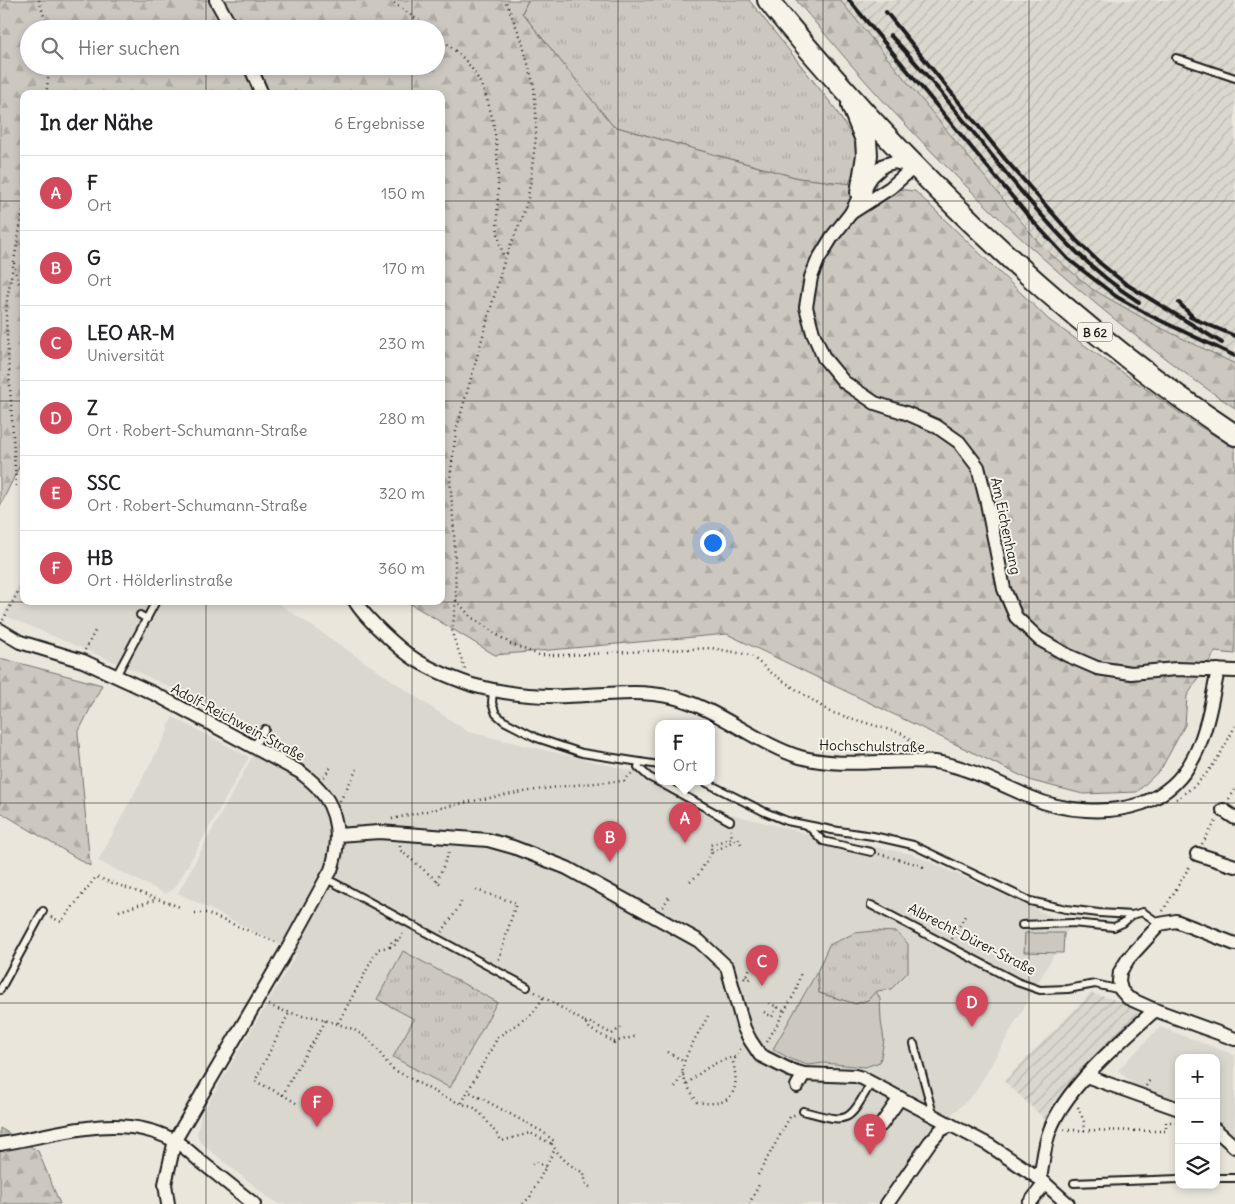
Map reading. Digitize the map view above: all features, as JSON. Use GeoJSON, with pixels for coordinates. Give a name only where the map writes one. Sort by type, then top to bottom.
{"type":"FeatureCollection","features":[{"type":"Feature","properties":{"kind":"main road","name":"B 62"},"geometry":{"type":"LineString","coordinates":[[768,0],[802,42],[914,167],[1011,261],[1097,335],[1168,388],[1235,434]]}},
{"type":"Feature","properties":{"kind":"main road"},"geometry":{"type":"LineString","coordinates":[[846,92],[866,140],[868,154],[861,193]]}},
{"type":"Feature","properties":{"kind":"street"},"geometry":{"type":"LineString","coordinates":[[216,0],[227,20]]}},
{"type":"Feature","properties":{"kind":"street"},"geometry":{"type":"LineString","coordinates":[[254,75],[260,90]]}},
{"type":"Feature","properties":{"kind":"street","name":"Am Eichenhang"},"geometry":{"type":"LineString","coordinates":[[914,167],[894,162],[884,165],[872,176],[851,213],[832,237],[811,276],[806,307],[824,358],[844,382],[875,403],[906,413],[936,426],[959,442],[978,467],[1004,589],[1016,616],[1039,639],[1067,655],[1097,668],[1131,673],[1176,669],[1235,671]]}},
{"type":"Feature","properties":{"kind":"street","name":"Am Eichenhang"},"geometry":{"type":"LineString","coordinates":[[851,213],[890,188],[914,167]]}},
{"type":"Feature","properties":{"kind":"street","name":"Hochschulstraße"},"geometry":{"type":"LineString","coordinates":[[358,605],[381,631],[416,660],[472,684],[493,690],[563,696],[644,692],[673,698],[697,706],[777,747],[799,756],[821,761],[937,762],[988,779],[1039,801],[1074,809],[1123,808],[1142,803],[1158,796],[1178,781],[1195,757],[1204,734],[1218,670]]}},
{"type":"Feature","properties":{"kind":"street","name":"Adolf-Reichwein-Straße"},"geometry":{"type":"LineString","coordinates":[[0,630],[20,642],[83,661],[116,676],[254,746],[300,772],[318,787],[327,799],[335,820],[338,835],[335,858],[327,879],[175,1140],[165,1184],[168,1204]]}},
{"type":"Feature","properties":{"kind":"street","name":"Adolf-Reichwein-Straße"},"geometry":{"type":"LineString","coordinates":[[0,642],[20,642]]}},
{"type":"Feature","properties":{"kind":"street"},"geometry":{"type":"LineString","coordinates":[[1223,810],[1235,818]]}},
{"type":"Feature","properties":{"kind":"street"},"geometry":{"type":"LineString","coordinates":[[338,835],[379,832],[488,840],[513,847],[567,868],[699,941],[727,967],[744,1028],[760,1055],[790,1070],[804,1074],[855,1076],[871,1083],[989,1146],[1043,1181],[1068,1204]]}},
{"type":"Feature","properties":{"kind":"street"},"geometry":{"type":"LineString","coordinates":[[1197,854],[1235,866]]}},
{"type":"Feature","properties":{"kind":"street"},"geometry":{"type":"LineString","coordinates":[[1235,944],[1176,920],[1160,924],[1128,959],[1120,972],[1119,981],[1121,990],[1128,998],[1155,1010],[1235,1039]]}},
{"type":"Feature","properties":{"kind":"street"},"geometry":{"type":"LineString","coordinates":[[1029,1204],[1043,1181],[1050,1130],[1064,1102],[1086,1076],[1155,1010]]}},
{"type":"Feature","properties":{"kind":"street"},"geometry":{"type":"LineString","coordinates":[[797,1086],[804,1074]]}},
{"type":"Feature","properties":{"kind":"street"},"geometry":{"type":"LineString","coordinates":[[1086,1076],[1175,1108]]}},
{"type":"Feature","properties":{"kind":"street"},"geometry":{"type":"LineString","coordinates":[[881,1125],[900,1098]]}},
{"type":"Feature","properties":{"kind":"street"},"geometry":{"type":"LineString","coordinates":[[887,1204],[930,1142],[940,1130],[951,1125]]}},
{"type":"Feature","properties":{"kind":"street"},"geometry":{"type":"LineString","coordinates":[[0,1144],[79,1128],[107,1126],[156,1132],[175,1140],[254,1204]]}},
{"type":"Feature","properties":{"kind":"street"},"geometry":{"type":"LineString","coordinates":[[1220,1134],[1235,1147]]}},
{"type":"Feature","properties":{"kind":"lane"},"geometry":{"type":"LineString","coordinates":[[1176,58],[1235,78]]}},
{"type":"Feature","properties":{"kind":"lane"},"geometry":{"type":"LineString","coordinates":[[116,676],[154,605]]}},
{"type":"Feature","properties":{"kind":"lane"},"geometry":{"type":"LineString","coordinates":[[140,615],[147,619]]}},
{"type":"Feature","properties":{"kind":"lane"},"geometry":{"type":"LineString","coordinates":[[493,690],[492,703],[496,714],[504,721],[537,738],[582,753],[639,764],[655,765]]}},
{"type":"Feature","properties":{"kind":"lane"},"geometry":{"type":"LineString","coordinates":[[254,746],[265,728]]}},
{"type":"Feature","properties":{"kind":"lane"},"geometry":{"type":"LineString","coordinates":[[639,764],[649,777],[655,780]]}},
{"type":"Feature","properties":{"kind":"lane"},"geometry":{"type":"LineString","coordinates":[[664,785],[730,821]]}},
{"type":"Feature","properties":{"kind":"lane"},"geometry":{"type":"LineString","coordinates":[[711,785],[787,821],[913,845],[1030,901],[1066,909],[1132,915],[1143,912],[1160,924]]}},
{"type":"Feature","properties":{"kind":"lane"},"geometry":{"type":"LineString","coordinates":[[807,825],[823,841],[871,852]]}},
{"type":"Feature","properties":{"kind":"lane"},"geometry":{"type":"LineString","coordinates":[[327,879],[527,987]]}},
{"type":"Feature","properties":{"kind":"lane","name":"Albrecht-Dürer-Straße"},"geometry":{"type":"LineString","coordinates":[[871,905],[1018,982],[1040,990],[1068,989],[1094,984],[1121,990]]}},
{"type":"Feature","properties":{"kind":"lane"},"geometry":{"type":"LineString","coordinates":[[0,990],[43,911]]}},
{"type":"Feature","properties":{"kind":"lane"},"geometry":{"type":"LineString","coordinates":[[1022,925],[1072,923],[1114,927],[1123,923],[1132,915]]}},
{"type":"Feature","properties":{"kind":"lane"},"geometry":{"type":"LineString","coordinates":[[914,1044],[933,1115]]}},
{"type":"Feature","properties":{"kind":"lane"},"geometry":{"type":"LineString","coordinates":[[803,1111],[843,1120],[855,1112],[871,1083]]}},
{"type":"Feature","properties":{"kind":"lane"},"geometry":{"type":"LineString","coordinates":[[1220,1178],[1235,1178]]}},
{"type":"Feature","properties":{"kind":"lane"},"geometry":{"type":"LineString","coordinates":[[1074,1183],[1175,1179]]}},
{"type":"Feature","properties":{"kind":"path"},"geometry":{"type":"LineString","coordinates":[[39,0],[45,20]]}},
{"type":"Feature","properties":{"kind":"path"},"geometry":{"type":"LineString","coordinates":[[390,0],[418,20]]}},
{"type":"Feature","properties":{"kind":"path"},"geometry":{"type":"LineString","coordinates":[[472,684],[452,633],[456,600],[450,479],[456,431],[504,258],[528,198],[536,137],[534,86],[528,61],[505,0]]}},
{"type":"Feature","properties":{"kind":"path"},"geometry":{"type":"LineString","coordinates":[[445,42],[466,61],[486,97],[492,116],[497,156],[497,233],[504,258]]}},
{"type":"Feature","properties":{"kind":"path"},"geometry":{"type":"LineString","coordinates":[[47,90],[49,75]]}},
{"type":"Feature","properties":{"kind":"path"},"geometry":{"type":"LineString","coordinates":[[16,486],[6,319],[20,227]]}},
{"type":"Feature","properties":{"kind":"path"},"geometry":{"type":"LineString","coordinates":[[14,259],[17,280],[20,285]]}},
{"type":"Feature","properties":{"kind":"path"},"geometry":{"type":"LineString","coordinates":[[4,618],[20,588]]}},
{"type":"Feature","properties":{"kind":"path"},"geometry":{"type":"LineString","coordinates":[[456,600],[470,617],[511,644],[539,655],[567,656],[711,648],[750,656],[773,674],[830,712],[903,734],[937,762]]}},
{"type":"Feature","properties":{"kind":"path"},"geometry":{"type":"LineString","coordinates":[[83,661],[84,653],[96,630]]}},
{"type":"Feature","properties":{"kind":"path"},"geometry":{"type":"LineString","coordinates":[[379,832],[392,819],[473,802],[581,783],[624,781],[639,764]]}},
{"type":"Feature","properties":{"kind":"path"},"geometry":{"type":"LineString","coordinates":[[349,785],[357,769]]}},
{"type":"Feature","properties":{"kind":"path"},"geometry":{"type":"LineString","coordinates":[[1160,924],[1160,915],[1223,810]]}},
{"type":"Feature","properties":{"kind":"path"},"geometry":{"type":"LineString","coordinates":[[712,852],[710,845],[732,838],[730,821]]}},
{"type":"Feature","properties":{"kind":"path"},"geometry":{"type":"LineString","coordinates":[[401,834],[400,850],[442,885]]}},
{"type":"Feature","properties":{"kind":"path"},"geometry":{"type":"LineString","coordinates":[[690,881],[698,875],[712,852],[738,838],[742,846]]}},
{"type":"Feature","properties":{"kind":"path"},"geometry":{"type":"LineString","coordinates":[[437,881],[450,850]]}},
{"type":"Feature","properties":{"kind":"path"},"geometry":{"type":"LineString","coordinates":[[871,852],[916,864],[922,867],[921,869]]}},
{"type":"Feature","properties":{"kind":"path"},"geometry":{"type":"LineString","coordinates":[[61,922],[96,877],[180,907]]}},
{"type":"Feature","properties":{"kind":"path"},"geometry":{"type":"LineString","coordinates":[[476,890],[516,903],[496,970]]}},
{"type":"Feature","properties":{"kind":"path"},"geometry":{"type":"LineString","coordinates":[[118,911],[157,900]]}},
{"type":"Feature","properties":{"kind":"path"},"geometry":{"type":"LineString","coordinates":[[437,939],[461,902]]}},
{"type":"Feature","properties":{"kind":"path"},"geometry":{"type":"LineString","coordinates":[[195,913],[206,913],[275,941]]}},
{"type":"Feature","properties":{"kind":"path"},"geometry":{"type":"LineString","coordinates":[[948,946],[965,916]]}},
{"type":"Feature","properties":{"kind":"path"},"geometry":{"type":"LineString","coordinates":[[338,1023],[378,948],[389,947],[392,941],[398,940],[402,934]]}},
{"type":"Feature","properties":{"kind":"path"},"geometry":{"type":"LineString","coordinates":[[753,980],[745,977],[754,961]]}},
{"type":"Feature","properties":{"kind":"path"},"geometry":{"type":"LineString","coordinates":[[760,1055],[796,991],[801,972]]}},
{"type":"Feature","properties":{"kind":"path"},"geometry":{"type":"LineString","coordinates":[[258,998],[272,1006],[290,1012],[338,1023],[353,1029],[370,1040],[391,1068],[446,1098],[474,1108],[483,1116],[502,1141],[530,1133],[552,1144],[567,1164],[584,1173],[586,1185],[592,1188]]}},
{"type":"Feature","properties":{"kind":"path"},"geometry":{"type":"LineString","coordinates":[[461,1104],[498,1037],[534,1013],[543,998],[585,1022],[594,1024],[612,1034],[623,1026]]}},
{"type":"Feature","properties":{"kind":"path"},"geometry":{"type":"LineString","coordinates":[[769,1003],[785,1011]]}},
{"type":"Feature","properties":{"kind":"path"},"geometry":{"type":"LineString","coordinates":[[764,1012],[772,1017],[777,1007]]}},
{"type":"Feature","properties":{"kind":"path"},"geometry":{"type":"LineString","coordinates":[[290,1012],[255,1081],[296,1103]]}},
{"type":"Feature","properties":{"kind":"path"},"geometry":{"type":"LineString","coordinates":[[675,1087],[683,1073],[684,1062],[690,1049],[708,1016]]}},
{"type":"Feature","properties":{"kind":"path"},"geometry":{"type":"LineString","coordinates":[[283,1095],[293,1072],[312,1045],[326,1020]]}},
{"type":"Feature","properties":{"kind":"path"},"geometry":{"type":"LineString","coordinates":[[585,1022],[590,1029],[614,1042],[637,1036]]}},
{"type":"Feature","properties":{"kind":"path"},"geometry":{"type":"LineString","coordinates":[[612,1046],[614,1042]]}},
{"type":"Feature","properties":{"kind":"path"},"geometry":{"type":"LineString","coordinates":[[683,1073],[687,1084],[698,1102],[711,1104],[725,1101],[734,1091],[736,1085],[737,1080],[733,1062],[740,1049]]}},
{"type":"Feature","properties":{"kind":"path"},"geometry":{"type":"LineString","coordinates":[[668,1052],[684,1062]]}},
{"type":"Feature","properties":{"kind":"path"},"geometry":{"type":"LineString","coordinates":[[687,1084],[705,1068],[719,1060],[735,1057]]}},
{"type":"Feature","properties":{"kind":"path"},"geometry":{"type":"LineString","coordinates":[[468,1091],[543,1132],[554,1141],[552,1144]]}},
{"type":"Feature","properties":{"kind":"path"},"geometry":{"type":"LineString","coordinates":[[1072,1093],[1085,1124],[1084,1132]]}},
{"type":"Feature","properties":{"kind":"path"},"geometry":{"type":"LineString","coordinates":[[758,1175],[790,1117],[803,1111]]}},
{"type":"Feature","properties":{"kind":"path"},"geometry":{"type":"LineString","coordinates":[[1050,1130],[1084,1132],[1097,1130],[1166,1131],[1166,1122],[1175,1122]]}},
{"type":"Feature","properties":{"kind":"path"},"geometry":{"type":"LineString","coordinates":[[528,1204],[555,1149]]}},
{"type":"Feature","properties":{"kind":"path"},"geometry":{"type":"LineString","coordinates":[[532,1164],[536,1162],[546,1167]]}},
{"type":"Feature","properties":{"kind":"path"},"geometry":{"type":"LineString","coordinates":[[749,1204],[760,1183]]}},
{"type":"Feature","properties":{"kind":"path"},"geometry":{"type":"LineString","coordinates":[[524,1204],[530,1197]]}},
{"type":"Feature","properties":{"kind":"shaded area"},"geometry":{"type":"Polygon","coordinates":[[[840,0],[1235,0],[1235,364],[1157,326],[1092,289],[1046,250],[840,0]]]}},
{"type":"Feature","properties":{"kind":"shaded area"},"geometry":{"type":"Polygon","coordinates":[[[20,583],[20,605],[281,605],[468,732],[655,776],[655,785],[674,785],[727,813],[820,837],[912,854],[1071,925],[975,1093],[936,1129],[882,1204],[279,1204],[265,1195],[199,1141],[197,1134],[201,1115],[297,953],[178,893],[252,757],[256,735],[188,696],[136,671],[3,615],[20,583]]]}},
{"type":"Feature","properties":{"kind":"shaded area"},"geometry":{"type":"Polygon","coordinates":[[[173,717],[249,757],[175,888],[166,894],[98,861],[169,729],[168,727],[173,717]]]}},
{"type":"Feature","properties":{"kind":"shaded area"},"geometry":{"type":"Polygon","coordinates":[[[1091,993],[1122,1002],[1137,1011],[1138,1017],[1085,1069],[1060,1097],[1047,1121],[1004,1081],[1091,993]]]}},
{"type":"Feature","properties":{"kind":"shaded area"},"geometry":{"type":"Polygon","coordinates":[[[1160,1027],[1235,1055],[1235,1139],[1220,1127],[1220,1054],[1175,1054],[1175,1102],[1136,1087],[1118,1070],[1160,1027]]]}},
{"type":"Feature","properties":{"kind":"green space"},"geometry":{"type":"Polygon","coordinates":[[[0,0],[528,0],[522,13],[613,126],[798,178],[915,191],[1049,320],[1194,423],[1235,448],[1235,654],[1215,652],[1187,696],[1185,725],[1161,769],[1137,792],[1083,794],[1032,781],[727,634],[495,655],[413,605],[445,605],[445,90],[20,90],[20,465],[0,506],[0,0]]]}},
{"type":"Feature","properties":{"kind":"green space"},"geometry":{"type":"Polygon","coordinates":[[[528,0],[749,0],[834,107],[855,141],[856,163],[849,184],[798,178],[613,126],[522,13],[528,0]]]}},
{"type":"Feature","properties":{"kind":"green space"},"geometry":{"type":"Polygon","coordinates":[[[796,0],[840,0],[1034,237],[1046,250],[1092,289],[1157,326],[1235,364],[1235,408],[1190,377],[1104,311],[1022,239],[944,164],[892,110],[796,0]]]}},
{"type":"Feature","properties":{"kind":"green space"},"geometry":{"type":"Polygon","coordinates":[[[0,658],[102,685],[78,733],[90,866],[0,812],[0,658]]]}},
{"type":"Feature","properties":{"kind":"green space"},"geometry":{"type":"Polygon","coordinates":[[[875,931],[897,932],[908,944],[908,972],[891,989],[877,991],[868,1000],[855,1004],[819,993],[817,972],[829,945],[855,933],[875,931]]]}},
{"type":"Feature","properties":{"kind":"green space"},"geometry":{"type":"Polygon","coordinates":[[[1025,933],[1064,933],[1063,953],[1024,952],[1025,933]]]}},
{"type":"Feature","properties":{"kind":"green space"},"geometry":{"type":"Polygon","coordinates":[[[403,951],[497,1002],[450,1088],[393,1057],[414,1019],[377,999],[403,951]]]}},
{"type":"Feature","properties":{"kind":"green space"},"geometry":{"type":"Polygon","coordinates":[[[817,972],[819,993],[856,1004],[868,1000],[876,991],[880,999],[884,1040],[880,1062],[865,1067],[824,1063],[808,1065],[792,1060],[773,1049],[817,972]]]}},
{"type":"Feature","properties":{"kind":"green space"},"geometry":{"type":"Polygon","coordinates":[[[0,1128],[38,1151],[60,1204],[0,1204],[0,1128]]]}},
{"type":"Feature","properties":{"kind":"railway"},"geometry":{"type":"LineString","coordinates":[[849,0],[1030,218],[1068,259],[1117,297],[1151,316],[1235,356]]}},
{"type":"Feature","properties":{"kind":"railway"},"geometry":{"type":"LineString","coordinates":[[886,12],[1005,159],[1077,241],[1126,284],[1222,343]]}},
{"type":"Feature","properties":{"kind":"railway"},"geometry":{"type":"LineString","coordinates":[[890,35],[937,87],[1039,213],[1086,261],[1139,302]]}},
{"type":"Feature","properties":{"kind":"railway"},"geometry":{"type":"LineString","coordinates":[[1179,303],[1196,320]]}},
{"type":"Feature","properties":{"kind":"railway"},"geometry":{"type":"LineString","coordinates":[[1190,317],[1235,336]]}},
{"type":"Feature","properties":{"kind":"place","name":"F"},"geometry":{"type":"Point","coordinates":[685,843]}},
{"type":"Feature","properties":{"kind":"place","name":"G"},"geometry":{"type":"Point","coordinates":[610,862]}},
{"type":"Feature","properties":{"kind":"place","name":"LEO AR-M"},"geometry":{"type":"Point","coordinates":[762,986]}},
{"type":"Feature","properties":{"kind":"place","name":"Z"},"geometry":{"type":"Point","coordinates":[972,1027]}},
{"type":"Feature","properties":{"kind":"place","name":"HB"},"geometry":{"type":"Point","coordinates":[317,1127]}},
{"type":"Feature","properties":{"kind":"place","name":"SSC"},"geometry":{"type":"Point","coordinates":[870,1155]}}]}
